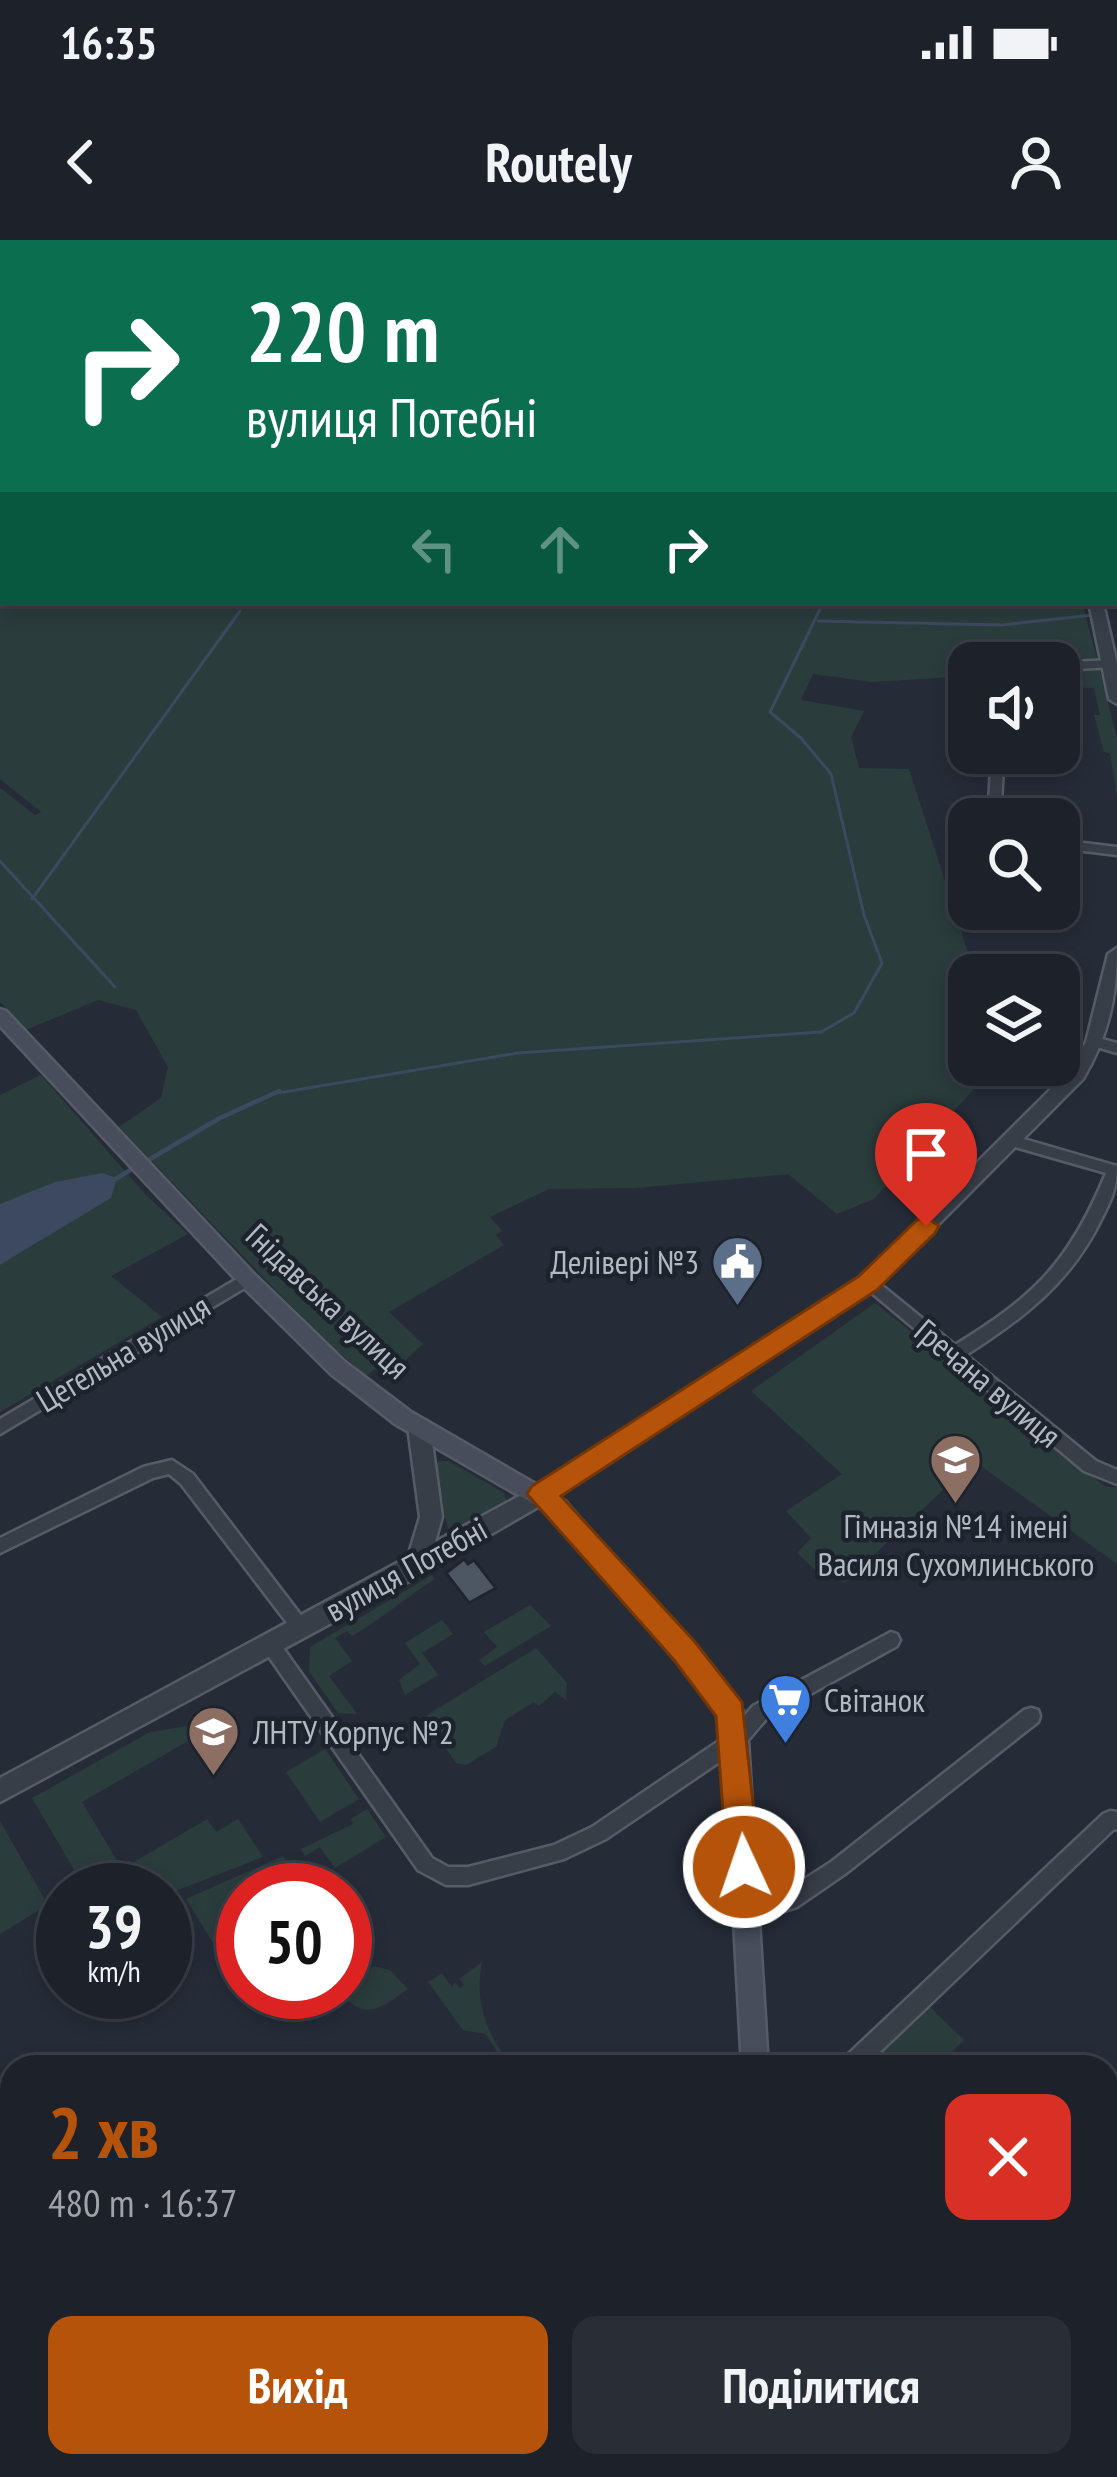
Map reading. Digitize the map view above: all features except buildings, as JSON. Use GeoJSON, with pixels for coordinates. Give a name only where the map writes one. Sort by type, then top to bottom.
{"type":"FeatureCollection","features":[{"type":"Feature","properties":{"kind":"main road","name":"Гнідавська вулиця"},"geometry":{"type":"LineString","coordinates":[[0,1016],[247,1279],[338,1368],[419,1427],[542,1494],[724,1700],[736,1740],[754,2055]]}},
{"type":"Feature","properties":{"kind":"street"},"geometry":{"type":"LineString","coordinates":[[1102,616],[1116,692]]}},
{"type":"Feature","properties":{"kind":"street"},"geometry":{"type":"LineString","coordinates":[[1080,665],[1110,664]]}},
{"type":"Feature","properties":{"kind":"street"},"geometry":{"type":"LineString","coordinates":[[1080,847],[1117,851]]}},
{"type":"Feature","properties":{"kind":"street","name":"вулиця Потебні"},"geometry":{"type":"LineString","coordinates":[[0,1791],[542,1494],[868,1283],[1060,1096],[1095,1042],[1117,954]]}},
{"type":"Feature","properties":{"kind":"street"},"geometry":{"type":"LineString","coordinates":[[1095,1042],[1117,1048]]}},
{"type":"Feature","properties":{"kind":"street"},"geometry":{"type":"LineString","coordinates":[[954,1354],[1022,1313],[1061,1276],[1086,1239],[1116,1171],[1013,1141]]}},
{"type":"Feature","properties":{"kind":"street","name":"Цегельна вулиця"},"geometry":{"type":"LineString","coordinates":[[0,1427],[247,1279]]}},
{"type":"Feature","properties":{"kind":"street","name":"Гречана вулиця"},"geometry":{"type":"LineString","coordinates":[[868,1283],[1090,1466],[1114,1477]]}},
{"type":"Feature","properties":{"kind":"street"},"geometry":{"type":"LineString","coordinates":[[416,1566],[431,1517],[419,1427]]}},
{"type":"Feature","properties":{"kind":"street"},"geometry":{"type":"LineString","coordinates":[[0,1546],[149,1472],[172,1467],[187,1479],[300,1628]]}},
{"type":"Feature","properties":{"kind":"street"},"geometry":{"type":"LineString","coordinates":[[269,1644],[424,1864],[446,1876],[512,1868],[599,1833],[736,1740],[760,1712],[891,1640]]}},
{"type":"Feature","properties":{"kind":"street"},"geometry":{"type":"LineString","coordinates":[[746,1905],[771,1906],[806,1889],[1031,1716]]}},
{"type":"Feature","properties":{"kind":"street"},"geometry":{"type":"LineString","coordinates":[[862,2055],[1111,1820],[1117,1821]]}},
{"type":"Feature","properties":{"kind":"shaded area"},"geometry":{"type":"Polygon","coordinates":[[[0,606],[1083,606],[1098,662],[1080,662],[1080,642],[948,642],[948,677],[872,682],[813,674],[801,700],[864,711],[851,737],[859,768],[909,769],[948,891],[948,930],[961,930],[968,954],[948,954],[948,1086],[977,1086],[874,1199],[837,1214],[788,1174],[635,1188],[549,1189],[490,1217],[502,1231],[496,1235],[504,1245],[389,1312],[423,1344],[388,1376],[375,1369],[366,1376],[317,1333],[119,1127],[161,1098],[168,1067],[136,1010],[98,1000],[26,1030],[0,1002],[0,788],[35,815],[41,812],[0,779],[0,606]]]}},
{"type":"Feature","properties":{"kind":"shaded area"},"geometry":{"type":"Polygon","coordinates":[[[1080,668],[1099,668],[1117,738],[1117,797],[1110,753],[1104,752],[1094,715],[1100,715],[1094,688],[1080,688],[1080,668]]]}},
{"type":"Feature","properties":{"kind":"shaded area"},"geometry":{"type":"Polygon","coordinates":[[[41,1075],[145,1194],[188,1234],[111,1276],[162,1317],[0,1412],[0,1265],[47,1237],[0,1223],[0,1095],[41,1075]]]}},
{"type":"Feature","properties":{"kind":"shaded area"},"geometry":{"type":"Polygon","coordinates":[[[875,1303],[1106,1487],[1117,1487],[1117,1564],[974,1461],[844,1583],[823,1564],[814,1569],[797,1553],[811,1538],[786,1511],[842,1474],[751,1391],[875,1303]]]}},
{"type":"Feature","properties":{"kind":"shaded area"},"geometry":{"type":"Polygon","coordinates":[[[439,1461],[449,1461],[504,1493],[507,1502],[460,1530],[448,1529],[434,1469],[439,1461]]]}},
{"type":"Feature","properties":{"kind":"shaded area"},"geometry":{"type":"Polygon","coordinates":[[[432,1575],[435,1579],[363,1629],[335,1638],[352,1661],[329,1676],[357,1714],[338,1713],[309,1671],[310,1647],[432,1575]]]}},
{"type":"Feature","properties":{"kind":"shaded area"},"geometry":{"type":"Polygon","coordinates":[[[530,1605],[551,1626],[485,1666],[479,1660],[497,1647],[484,1632],[530,1605]]]}},
{"type":"Feature","properties":{"kind":"shaded area"},"geometry":{"type":"Polygon","coordinates":[[[442,1620],[453,1634],[422,1653],[438,1675],[405,1695],[399,1680],[420,1664],[405,1643],[442,1620]]]}},
{"type":"Feature","properties":{"kind":"shaded area"},"geometry":{"type":"Polygon","coordinates":[[[536,1648],[567,1683],[566,1700],[555,1692],[539,1706],[534,1702],[505,1720],[496,1747],[466,1765],[456,1763],[424,1717],[536,1648]]]}},
{"type":"Feature","properties":{"kind":"shaded area"},"geometry":{"type":"Polygon","coordinates":[[[207,1723],[195,1737],[82,1802],[118,1863],[70,1863],[32,1798],[150,1732],[207,1723]]]}},
{"type":"Feature","properties":{"kind":"shaded area"},"geometry":{"type":"Polygon","coordinates":[[[325,1749],[359,1799],[320,1822],[286,1772],[325,1749]]]}},
{"type":"Feature","properties":{"kind":"shaded area"},"geometry":{"type":"Polygon","coordinates":[[[367,1809],[386,1837],[343,1863],[331,1863],[320,1847],[305,1856],[301,1849],[353,1824],[351,1819],[367,1809]]]}},
{"type":"Feature","properties":{"kind":"shaded area"},"geometry":{"type":"Polygon","coordinates":[[[207,1819],[216,1832],[238,1819],[263,1857],[248,1863],[216,1863],[216,1875],[192,1885],[192,1863],[132,1863],[207,1819]]]}},
{"type":"Feature","properties":{"kind":"shaded area"},"geometry":{"type":"Polygon","coordinates":[[[0,1821],[36,1884],[36,1912],[0,1934],[0,1821]]]}},
{"type":"Feature","properties":{"kind":"shaded area"},"geometry":{"type":"Polygon","coordinates":[[[216,1886],[215,1946],[192,1909],[192,1896],[216,1886]]]}},
{"type":"Feature","properties":{"kind":"shaded area"},"geometry":{"type":"Polygon","coordinates":[[[482,1962],[480,1992],[485,2018],[504,2055],[499,2055],[486,2034],[463,2030],[428,1982],[442,1973],[452,1987],[455,1982],[460,1988],[464,1985],[459,1979],[482,1962]]]}},
{"type":"Feature","properties":{"kind":"shaded area"},"geometry":{"type":"Polygon","coordinates":[[[372,1967],[390,1970],[408,1989],[372,2010],[372,1967]]]}},
{"type":"Feature","properties":{"kind":"shaded area"},"geometry":{"type":"Polygon","coordinates":[[[930,2007],[964,2040],[948,2055],[879,2055],[930,2007]]]}},
{"type":"Feature","properties":{"kind":"water"},"geometry":{"type":"Polygon","coordinates":[[[102,1173],[117,1178],[111,1198],[0,1265],[0,1204],[55,1182],[102,1173]]]}},
{"type":"Feature","properties":{"kind":"waterway"},"geometry":{"type":"LineString","coordinates":[[273,1094],[518,1053],[821,1032],[854,1013],[882,963],[864,915],[831,774],[801,738],[770,712],[822,606]]}},
{"type":"Feature","properties":{"kind":"waterway"},"geometry":{"type":"LineString","coordinates":[[33,897],[240,611]]}},
{"type":"Feature","properties":{"kind":"waterway"},"geometry":{"type":"LineString","coordinates":[[818,621],[1001,625],[1093,615]]}},
{"type":"Feature","properties":{"kind":"waterway"},"geometry":{"type":"LineString","coordinates":[[0,861],[33,897]]}},
{"type":"Feature","properties":{"kind":"waterway"},"geometry":{"type":"LineString","coordinates":[[33,897],[115,987]]}},
{"type":"Feature","properties":{"kind":"waterway"},"geometry":{"type":"LineString","coordinates":[[273,1094],[279,1091]]}},
{"type":"Feature","properties":{"kind":"waterway"},"geometry":{"type":"LineString","coordinates":[[145,1162],[273,1094]]}},
{"type":"Feature","properties":{"kind":"waterway"},"geometry":{"type":"LineString","coordinates":[[114,1180],[135,1167]]}},
{"type":"Feature","properties":{"kind":"place","name":"Делівері №3"},"geometry":{"type":"Point","coordinates":[738,1308]}},
{"type":"Feature","properties":{"kind":"place","name":"Гімназія №14 імені Василя Сухомлинського"},"geometry":{"type":"Point","coordinates":[956,1505]}},
{"type":"Feature","properties":{"kind":"place","name":"Світанок"},"geometry":{"type":"Point","coordinates":[785,1746]}},
{"type":"Feature","properties":{"kind":"place","name":"ЛНТУ Корпус №2"},"geometry":{"type":"Point","coordinates":[214,1778]}},
{"type":"Feature","properties":{"kind":"route"},"geometry":{"type":"LineString","coordinates":[[744,1867],[731,1712],[685,1651],[542,1494],[868,1283],[926,1226]]}}]}
